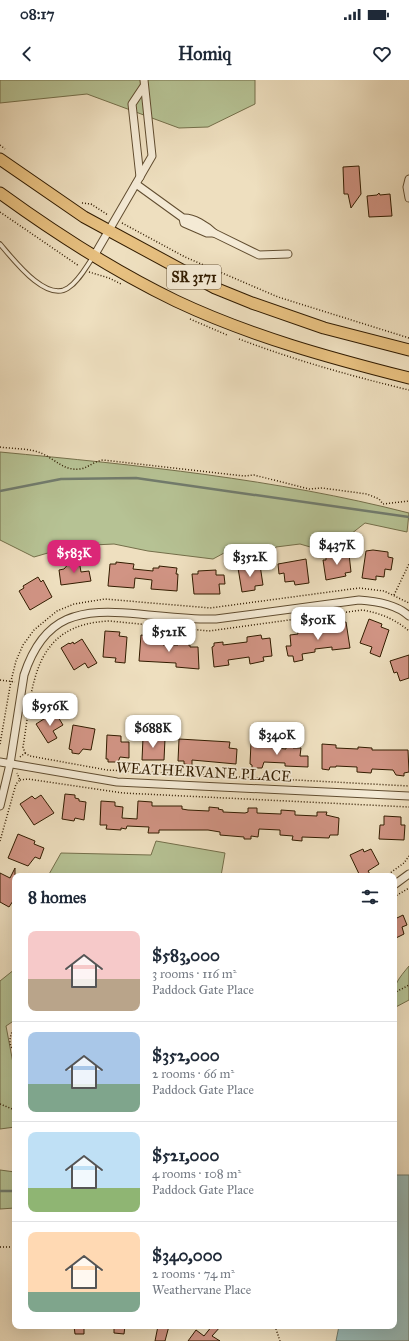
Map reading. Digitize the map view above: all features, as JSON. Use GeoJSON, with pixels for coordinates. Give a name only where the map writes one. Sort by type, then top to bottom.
{"type":"FeatureCollection","features":[{"type":"Feature","properties":{"kind":"main road","name":"SR 3171"},"geometry":{"type":"LineString","coordinates":[[3,155],[68,207],[109,231],[215,288],[252,303],[324,328],[409,350]]}},
{"type":"Feature","properties":{"kind":"main road","name":"SR 3171"},"geometry":{"type":"LineString","coordinates":[[0,192],[32,216],[94,256],[163,294],[233,325],[314,354],[409,378]]}},
{"type":"Feature","properties":{"kind":"street"},"geometry":{"type":"LineString","coordinates":[[94,256],[152,156],[144,83]]}},
{"type":"Feature","properties":{"kind":"street"},"geometry":{"type":"LineString","coordinates":[[144,83],[132,104],[138,180],[183,218],[184,223],[207,233],[214,233],[259,255],[288,254]]}},
{"type":"Feature","properties":{"kind":"street"},"geometry":{"type":"LineString","coordinates":[[409,179],[407,191],[409,198]]}},
{"type":"Feature","properties":{"kind":"street"},"geometry":{"type":"LineString","coordinates":[[0,806],[10,764],[22,683],[28,662],[45,634],[70,618],[84,613],[113,611],[200,620],[236,617],[359,600],[390,605],[409,616]]}},
{"type":"Feature","properties":{"kind":"street","name":"WEATHERVANE PLACE"},"geometry":{"type":"LineString","coordinates":[[0,762],[117,782],[409,796]]}},
{"type":"Feature","properties":{"kind":"street"},"geometry":{"type":"LineString","coordinates":[[397,883],[409,874]]}},
{"type":"Feature","properties":{"kind":"lane"},"geometry":{"type":"LineString","coordinates":[[0,244],[26,274],[44,288],[56,291],[66,290],[74,283],[94,256]]}},
{"type":"Feature","properties":{"kind":"path"},"geometry":{"type":"LineString","coordinates":[[0,145],[3,155]]}},
{"type":"Feature","properties":{"kind":"path"},"geometry":{"type":"LineString","coordinates":[[77,200],[82,203],[91,204],[115,220],[185,257],[278,297],[409,338]]}},
{"type":"Feature","properties":{"kind":"path"},"geometry":{"type":"LineString","coordinates":[[0,447],[44,454],[57,464],[67,468],[79,469],[87,467],[96,461],[102,460],[158,465],[209,472],[254,475],[310,489],[322,488],[368,494],[379,499],[384,504],[409,501]]}},
{"type":"Feature","properties":{"kind":"path"},"geometry":{"type":"LineString","coordinates":[[394,595],[409,564]]}},
{"type":"Feature","properties":{"kind":"path"},"geometry":{"type":"LineString","coordinates":[[24,753],[23,747],[36,670],[42,658],[57,639],[80,626],[95,622],[110,622],[209,631],[362,610],[396,621],[409,631]]}},
{"type":"Feature","properties":{"kind":"path"},"geometry":{"type":"LineString","coordinates":[[0,680],[22,683]]}},
{"type":"Feature","properties":{"kind":"path"},"geometry":{"type":"LineString","coordinates":[[20,780],[17,775],[18,766],[20,756],[24,753]]}},
{"type":"Feature","properties":{"kind":"path"},"geometry":{"type":"LineString","coordinates":[[24,753],[30,756],[107,770],[409,786]]}},
{"type":"Feature","properties":{"kind":"path"},"geometry":{"type":"LineString","coordinates":[[0,840],[16,784],[20,780],[28,779],[123,793],[409,807]]}},
{"type":"Feature","properties":{"kind":"path"},"geometry":{"type":"LineString","coordinates":[[390,873],[404,863],[409,856]]}},
{"type":"Feature","properties":{"kind":"path"},"geometry":{"type":"LineString","coordinates":[[397,895],[409,888]]}},
{"type":"Feature","properties":{"kind":"path"},"geometry":{"type":"LineString","coordinates":[[397,991],[409,985]]}},
{"type":"Feature","properties":{"kind":"path"},"geometry":{"type":"LineString","coordinates":[[12,1033],[9,1042],[12,1047]]}},
{"type":"Feature","properties":{"kind":"path"},"geometry":{"type":"LineString","coordinates":[[0,1104],[12,1109]]}},
{"type":"Feature","properties":{"kind":"path"},"geometry":{"type":"LineString","coordinates":[[0,1247],[12,1247]]}},
{"type":"Feature","properties":{"kind":"path"},"geometry":{"type":"LineString","coordinates":[[276,1329],[280,1341]]}},
{"type":"Feature","properties":{"kind":"green space"},"geometry":{"type":"Polygon","coordinates":[[[0,80],[255,80],[255,104],[208,127],[179,128],[87,94],[0,103],[0,80]]]}},
{"type":"Feature","properties":{"kind":"green space"},"geometry":{"type":"Polygon","coordinates":[[[0,452],[155,468],[257,482],[359,501],[409,513],[407,532],[365,523],[342,541],[324,551],[300,544],[276,547],[269,556],[224,553],[213,559],[148,551],[114,544],[72,546],[34,557],[0,540],[0,452]]]}},
{"type":"Feature","properties":{"kind":"green space"},"geometry":{"type":"Polygon","coordinates":[[[156,841],[225,853],[222,873],[50,873],[61,853],[151,855],[156,841]]]}},
{"type":"Feature","properties":{"kind":"green space"},"geometry":{"type":"Polygon","coordinates":[[[409,966],[409,1000],[397,1006],[397,983],[409,966]]]}},
{"type":"Feature","properties":{"kind":"green space"},"geometry":{"type":"Polygon","coordinates":[[[12,971],[12,1022],[6,1026],[12,1058],[12,1127],[0,1129],[0,981],[12,971]]]}},
{"type":"Feature","properties":{"kind":"green space"},"geometry":{"type":"Polygon","coordinates":[[[0,1170],[12,1172],[12,1208],[0,1209],[0,1170]]]}},
{"type":"Feature","properties":{"kind":"water"},"geometry":{"type":"Polygon","coordinates":[[[397,1175],[409,1175],[409,1341],[336,1341],[338,1329],[397,1329],[397,1175]]]}},
{"type":"Feature","properties":{"kind":"building"},"geometry":{"type":"Polygon","coordinates":[[[359,166],[361,194],[351,208],[348,194],[344,194],[343,167],[359,166]]]}},
{"type":"Feature","properties":{"kind":"building"},"geometry":{"type":"Polygon","coordinates":[[[379,193],[380,195],[390,194],[392,216],[369,217],[367,196],[377,195],[379,193]]]}},
{"type":"Feature","properties":{"kind":"building"},"geometry":{"type":"Polygon","coordinates":[[[373,550],[388,552],[388,557],[393,558],[391,570],[385,569],[384,577],[376,576],[376,580],[362,578],[366,551],[373,550]]]}},
{"type":"Feature","properties":{"kind":"building"},"geometry":{"type":"Polygon","coordinates":[[[342,552],[343,555],[349,554],[351,572],[345,573],[346,576],[326,580],[323,560],[326,560],[326,555],[342,552]]]}},
{"type":"Feature","properties":{"kind":"building"},"geometry":{"type":"Polygon","coordinates":[[[306,559],[309,583],[295,585],[294,581],[285,582],[284,573],[279,574],[278,564],[306,559]]]}},
{"type":"Feature","properties":{"kind":"building"},"geometry":{"type":"Polygon","coordinates":[[[79,560],[81,572],[89,571],[91,581],[61,585],[59,570],[64,569],[71,561],[79,560]]]}},
{"type":"Feature","properties":{"kind":"building"},"geometry":{"type":"Polygon","coordinates":[[[116,562],[134,564],[133,569],[153,571],[153,568],[159,568],[159,566],[177,568],[177,591],[151,589],[152,580],[135,578],[134,588],[108,586],[110,564],[116,564],[116,562]]]}},
{"type":"Feature","properties":{"kind":"building"},"geometry":{"type":"Polygon","coordinates":[[[260,565],[263,585],[255,586],[255,590],[242,592],[238,568],[260,565]]]}},
{"type":"Feature","properties":{"kind":"building"},"geometry":{"type":"Polygon","coordinates":[[[216,570],[216,575],[224,575],[225,584],[219,584],[220,594],[194,594],[192,574],[198,574],[198,571],[216,570]]]}},
{"type":"Feature","properties":{"kind":"building"},"geometry":{"type":"Polygon","coordinates":[[[38,577],[41,582],[43,580],[52,597],[30,610],[19,591],[24,588],[23,586],[38,577]]]}},
{"type":"Feature","properties":{"kind":"building"},"geometry":{"type":"Polygon","coordinates":[[[369,619],[382,624],[381,627],[389,630],[380,657],[370,653],[372,647],[360,643],[369,619]]]}},
{"type":"Feature","properties":{"kind":"building"},"geometry":{"type":"Polygon","coordinates":[[[346,622],[350,648],[332,650],[332,647],[315,649],[315,652],[302,654],[303,660],[294,662],[293,656],[288,656],[286,646],[291,646],[290,635],[298,634],[297,630],[312,628],[312,631],[333,628],[333,625],[337,625],[337,623],[346,622]]]}},
{"type":"Feature","properties":{"kind":"building"},"geometry":{"type":"Polygon","coordinates":[[[105,631],[120,632],[119,636],[127,637],[125,663],[115,662],[116,658],[103,657],[105,631]]]}},
{"type":"Feature","properties":{"kind":"building"},"geometry":{"type":"Polygon","coordinates":[[[141,635],[150,636],[150,638],[154,638],[154,641],[163,642],[163,645],[178,645],[178,641],[188,641],[188,645],[190,645],[190,647],[198,647],[199,669],[176,667],[176,663],[139,661],[141,635]]]}},
{"type":"Feature","properties":{"kind":"building"},"geometry":{"type":"Polygon","coordinates":[[[261,635],[262,639],[270,638],[272,656],[263,657],[264,661],[250,664],[249,657],[228,660],[229,665],[214,667],[212,647],[214,646],[214,643],[223,642],[223,645],[247,642],[247,637],[261,635]]]}},
{"type":"Feature","properties":{"kind":"building"},"geometry":{"type":"Polygon","coordinates":[[[82,639],[97,663],[88,668],[85,663],[74,670],[61,648],[69,643],[70,644],[73,642],[74,644],[82,639]]]}},
{"type":"Feature","properties":{"kind":"building"},"geometry":{"type":"Polygon","coordinates":[[[409,655],[409,678],[400,681],[397,672],[394,673],[390,661],[409,655]]]}},
{"type":"Feature","properties":{"kind":"building"},"geometry":{"type":"Polygon","coordinates":[[[55,712],[63,725],[53,731],[57,738],[48,743],[36,724],[55,712]]]}},
{"type":"Feature","properties":{"kind":"building"},"geometry":{"type":"Polygon","coordinates":[[[73,725],[95,729],[91,750],[83,749],[79,754],[72,753],[72,750],[69,749],[73,725]]]}},
{"type":"Feature","properties":{"kind":"building"},"geometry":{"type":"Polygon","coordinates":[[[107,735],[121,736],[121,742],[129,742],[129,758],[120,757],[118,762],[108,762],[108,759],[106,759],[107,735]]]}},
{"type":"Feature","properties":{"kind":"building"},"geometry":{"type":"Polygon","coordinates":[[[143,738],[165,739],[164,760],[142,760],[143,738]]]}},
{"type":"Feature","properties":{"kind":"building"},"geometry":{"type":"Polygon","coordinates":[[[179,739],[230,742],[229,748],[237,749],[236,764],[192,760],[192,765],[184,764],[184,761],[178,761],[179,739]]]}},
{"type":"Feature","properties":{"kind":"building"},"geometry":{"type":"Polygon","coordinates":[[[257,740],[265,741],[265,747],[286,749],[286,743],[293,743],[293,748],[301,748],[300,756],[308,756],[308,767],[285,766],[285,763],[264,762],[262,768],[252,768],[252,765],[250,764],[251,743],[257,743],[257,740]]]}},
{"type":"Feature","properties":{"kind":"building"},"geometry":{"type":"Polygon","coordinates":[[[322,744],[336,745],[336,748],[358,749],[358,747],[372,748],[372,750],[408,750],[409,772],[404,773],[404,776],[396,775],[393,770],[372,769],[371,773],[357,772],[357,767],[336,766],[330,767],[329,770],[322,769],[322,744]]]}},
{"type":"Feature","properties":{"kind":"building"},"geometry":{"type":"Polygon","coordinates":[[[65,794],[75,795],[75,798],[79,799],[79,801],[86,802],[84,820],[75,818],[74,821],[62,819],[65,794]]]}},
{"type":"Feature","properties":{"kind":"building"},"geometry":{"type":"Polygon","coordinates":[[[41,795],[54,813],[34,825],[20,804],[32,796],[35,799],[41,795]]]}},
{"type":"Feature","properties":{"kind":"building"},"geometry":{"type":"Polygon","coordinates":[[[101,801],[115,802],[115,806],[123,807],[122,818],[137,819],[138,801],[152,802],[152,806],[182,806],[182,809],[188,810],[209,811],[209,807],[219,808],[218,809],[223,810],[223,812],[245,813],[248,812],[248,808],[257,808],[257,813],[281,814],[281,810],[295,811],[295,815],[317,816],[317,812],[327,812],[326,815],[339,818],[338,835],[330,835],[329,838],[302,837],[302,841],[292,840],[293,836],[280,835],[280,830],[259,829],[258,837],[251,836],[251,839],[244,839],[244,837],[220,835],[220,832],[208,830],[159,830],[159,833],[148,833],[149,827],[127,826],[126,829],[121,828],[121,830],[106,829],[107,825],[100,825],[101,801]]]}},
{"type":"Feature","properties":{"kind":"building"},"geometry":{"type":"Polygon","coordinates":[[[384,816],[401,817],[401,825],[405,825],[404,840],[379,839],[380,825],[384,825],[384,816]]]}},
{"type":"Feature","properties":{"kind":"building"},"geometry":{"type":"Polygon","coordinates":[[[18,834],[35,841],[34,844],[44,848],[40,859],[35,857],[28,866],[8,858],[18,834]]]}},
{"type":"Feature","properties":{"kind":"building"},"geometry":{"type":"Polygon","coordinates":[[[363,849],[364,852],[371,849],[379,864],[368,871],[369,873],[359,873],[350,855],[363,849]]]}},
{"type":"Feature","properties":{"kind":"building"},"geometry":{"type":"Polygon","coordinates":[[[0,873],[10,878],[12,874],[12,902],[9,907],[0,902],[0,873]]]}},
{"type":"Feature","properties":{"kind":"building"},"geometry":{"type":"Polygon","coordinates":[[[403,915],[407,925],[402,927],[404,934],[397,938],[397,918],[403,915]]]}},
{"type":"Feature","properties":{"kind":"building"},"geometry":{"type":"Polygon","coordinates":[[[74,1329],[84,1329],[84,1334],[75,1334],[74,1329]]]}},
{"type":"Feature","properties":{"kind":"building"},"geometry":{"type":"Polygon","coordinates":[[[114,1329],[125,1329],[124,1334],[114,1333],[114,1329]]]}},
{"type":"Feature","properties":{"kind":"building"},"geometry":{"type":"Polygon","coordinates":[[[157,1329],[168,1329],[165,1341],[155,1341],[157,1329]]]}},
{"type":"Feature","properties":{"kind":"building"},"geometry":{"type":"Polygon","coordinates":[[[210,1329],[218,1329],[212,1336],[220,1341],[188,1341],[196,1330],[204,1336],[210,1329]]]}},
{"type":"Feature","properties":{"kind":"waterway"},"geometry":{"type":"LineString","coordinates":[[0,491],[61,479],[136,478],[409,517]]}},
{"type":"Feature","properties":{"kind":"waterway"},"geometry":{"type":"LineString","coordinates":[[0,1191],[12,1191]]}}]}
